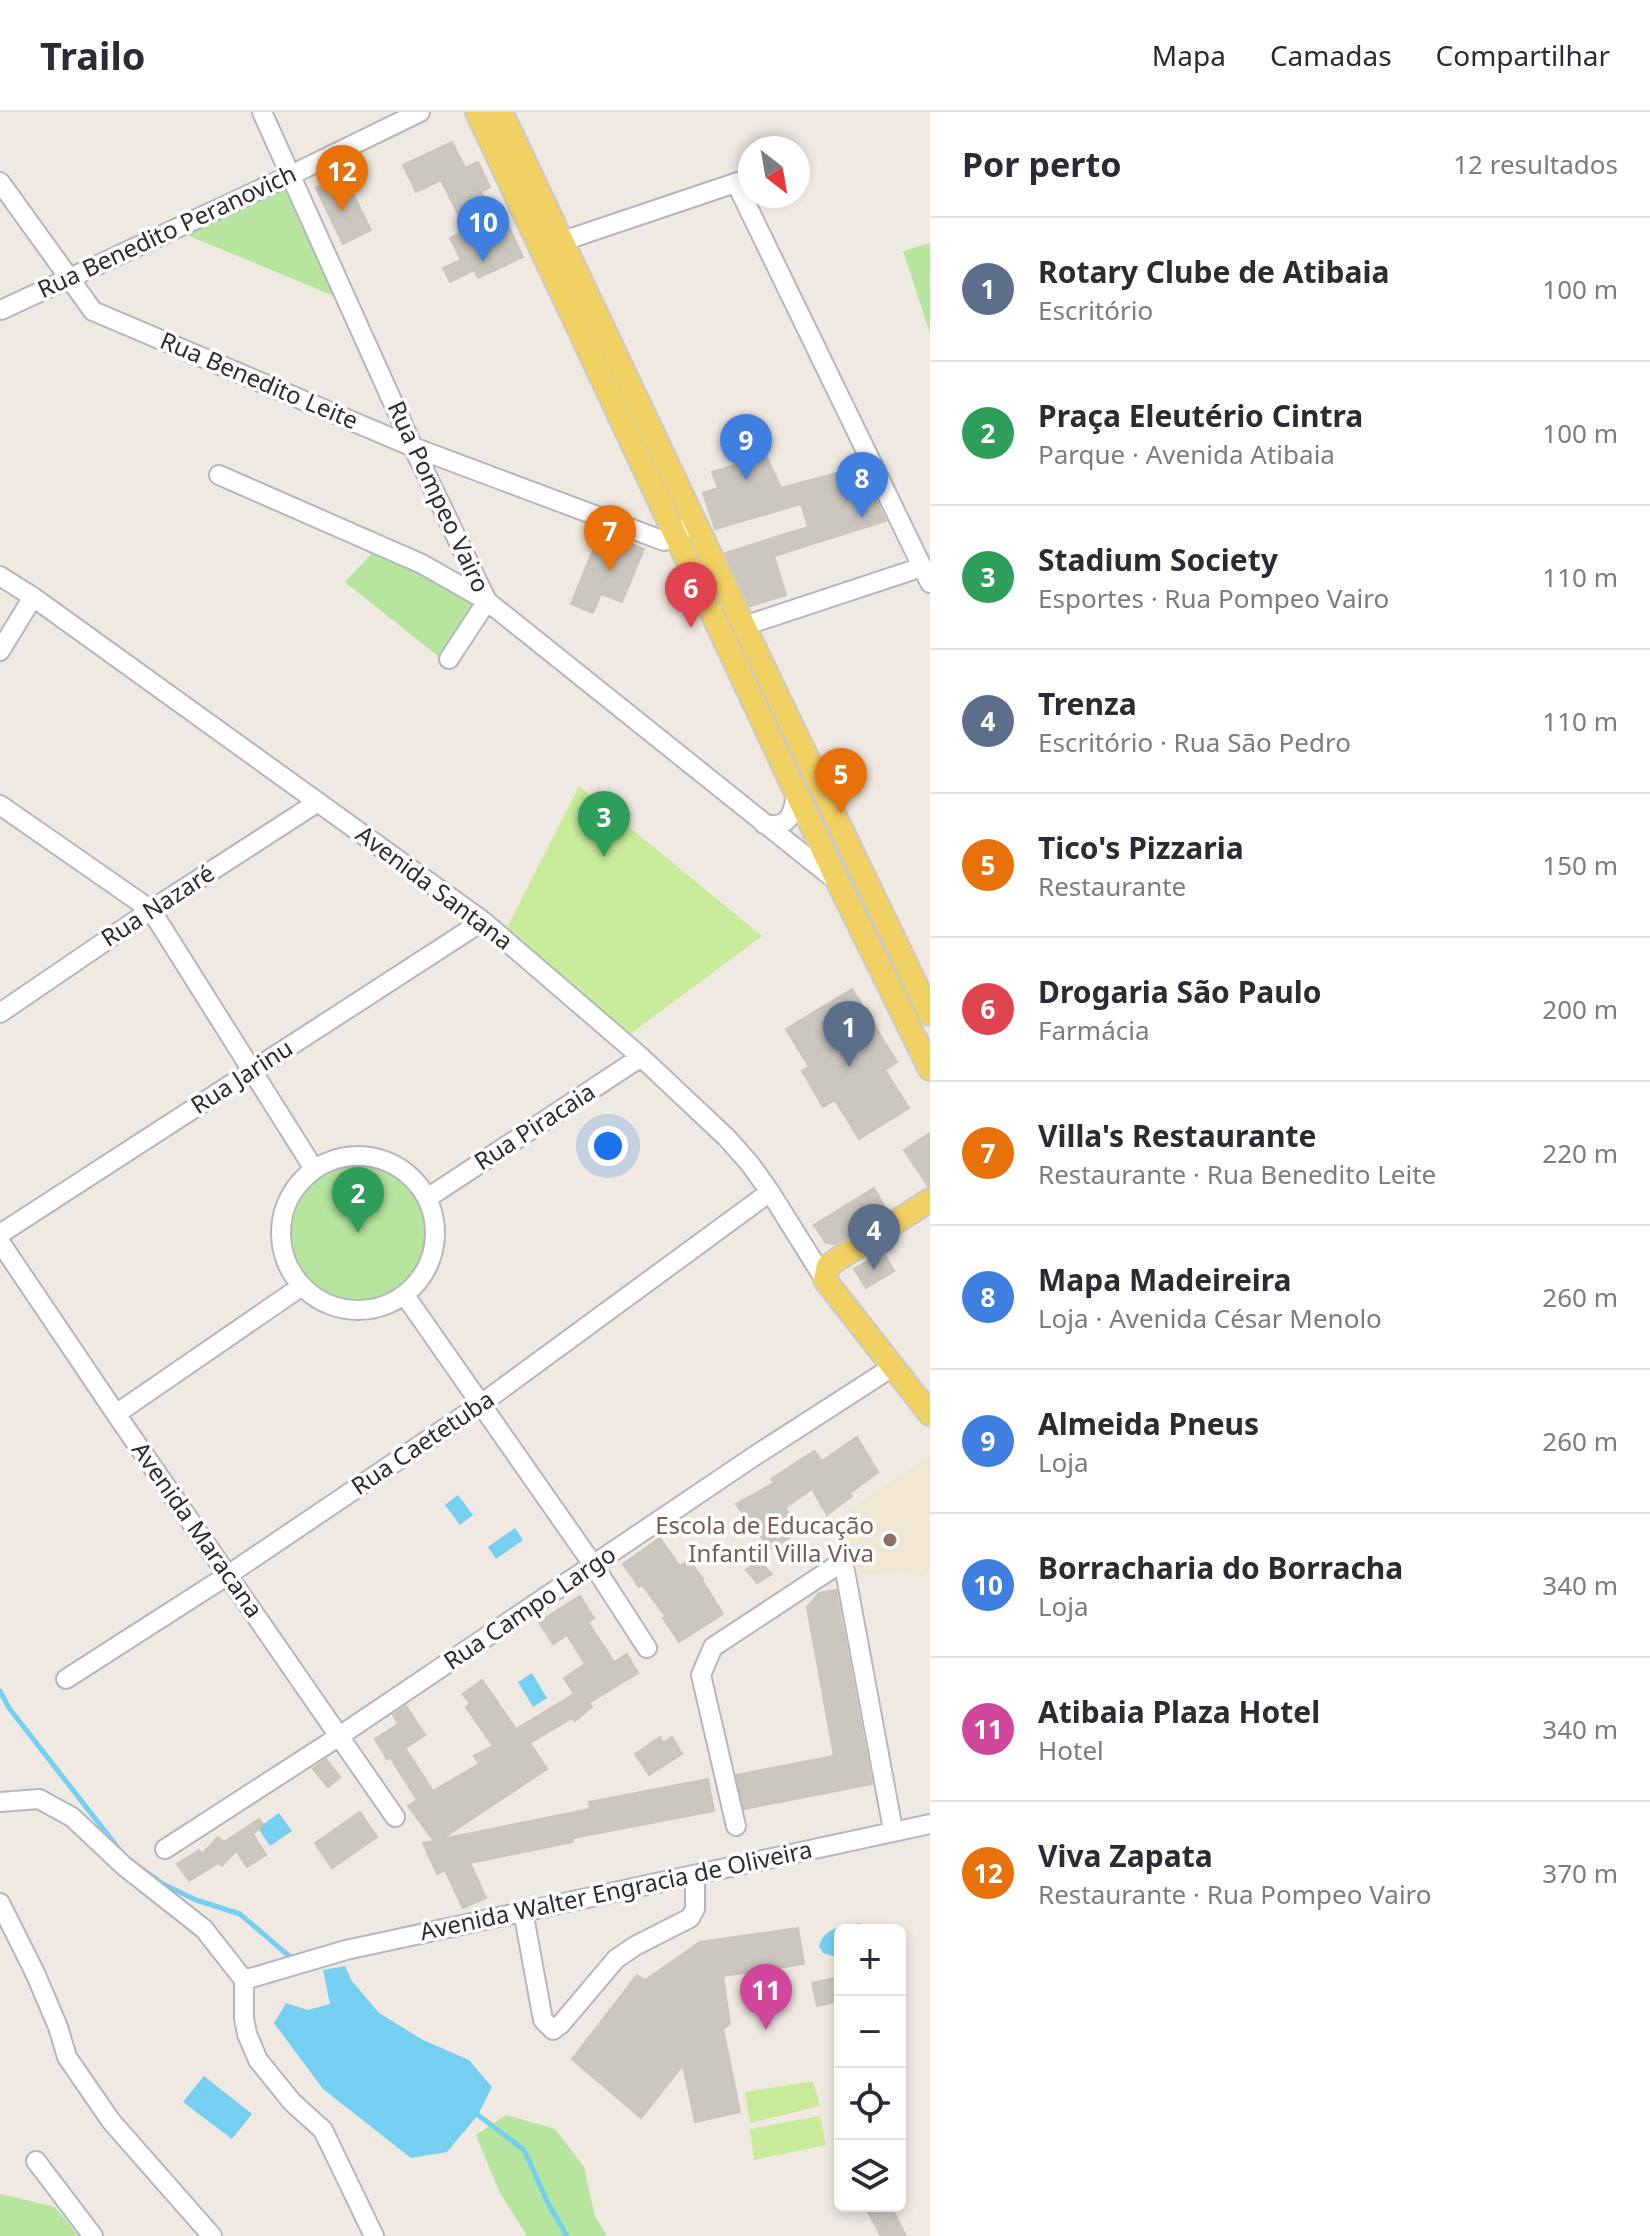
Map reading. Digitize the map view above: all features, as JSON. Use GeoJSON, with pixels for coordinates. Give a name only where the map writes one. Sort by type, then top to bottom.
{"type":"FeatureCollection","features":[{"type":"Feature","properties":{"kind":"main road"},"geometry":{"type":"LineString","coordinates":[[477,112],[668,538],[683,555],[930,1069]]}},
{"type":"Feature","properties":{"kind":"main road"},"geometry":{"type":"LineString","coordinates":[[501,112],[928,1007]]}},
{"type":"Feature","properties":{"kind":"main road"},"geometry":{"type":"LineString","coordinates":[[838,882],[876,899]]}},
{"type":"Feature","properties":{"kind":"main road"},"geometry":{"type":"LineString","coordinates":[[930,1200],[830,1270],[930,1414]]}},
{"type":"Feature","properties":{"kind":"street","name":"Rua Pompeo Vairo"},"geometry":{"type":"LineString","coordinates":[[262,112],[413,447],[487,601],[838,882]]}},
{"type":"Feature","properties":{"kind":"street","name":"Rua Benedito Peranovich"},"geometry":{"type":"LineString","coordinates":[[1,310],[420,112]]}},
{"type":"Feature","properties":{"kind":"street","name":"Rua Benedito Leite"},"geometry":{"type":"LineString","coordinates":[[0,182],[93,311],[413,447],[668,538]]}},
{"type":"Feature","properties":{"kind":"street"},"geometry":{"type":"LineString","coordinates":[[563,241],[738,182]]}},
{"type":"Feature","properties":{"kind":"street"},"geometry":{"type":"LineString","coordinates":[[744,626],[926,575],[756,208]]}},
{"type":"Feature","properties":{"kind":"street"},"geometry":{"type":"LineString","coordinates":[[219,475],[422,564],[487,601],[449,659]]}},
{"type":"Feature","properties":{"kind":"street"},"geometry":{"type":"LineString","coordinates":[[668,538],[697,524]]}},
{"type":"Feature","properties":{"kind":"street","name":"Avenida Santana"},"geometry":{"type":"LineString","coordinates":[[0,576],[483,921],[641,1057],[727,1138],[770,1192],[812,1259],[830,1270]]}},
{"type":"Feature","properties":{"kind":"street"},"geometry":{"type":"LineString","coordinates":[[0,651],[33,597]]}},
{"type":"Feature","properties":{"kind":"street"},"geometry":{"type":"LineString","coordinates":[[764,824],[776,826],[785,822],[792,814],[796,794]]}},
{"type":"Feature","properties":{"kind":"street","name":"Rua Nazaré"},"geometry":{"type":"LineString","coordinates":[[0,1013],[318,802]]}},
{"type":"Feature","properties":{"kind":"street"},"geometry":{"type":"LineString","coordinates":[[0,805],[151,910],[314,1169]]}},
{"type":"Feature","properties":{"kind":"street","name":"Rua Jarinu"},"geometry":{"type":"LineString","coordinates":[[0,1234],[483,921]]}},
{"type":"Feature","properties":{"kind":"street","name":"Rua Piracaia"},"geometry":{"type":"LineString","coordinates":[[429,1197],[641,1057]]}},
{"type":"Feature","properties":{"kind":"street"},"geometry":{"type":"LineString","coordinates":[[348,1157],[385,1160],[406,1172],[429,1197],[435,1236],[431,1260],[406,1297],[379,1308],[355,1311],[331,1306],[299,1288],[283,1255],[280,1231],[285,1207],[297,1186],[314,1169],[348,1157]]}},
{"type":"Feature","properties":{"kind":"street","name":"Rua Caetetuba"},"geometry":{"type":"LineString","coordinates":[[66,1679],[228,1575],[481,1404],[770,1192]]}},
{"type":"Feature","properties":{"kind":"street","name":"Avenida Maracana"},"geometry":{"type":"LineString","coordinates":[[0,1242],[395,1817]]}},
{"type":"Feature","properties":{"kind":"street"},"geometry":{"type":"LineString","coordinates":[[116,1414],[299,1288]]}},
{"type":"Feature","properties":{"kind":"street"},"geometry":{"type":"LineString","coordinates":[[406,1297],[594,1566],[647,1648]]}},
{"type":"Feature","properties":{"kind":"street","name":"Rua Campo Largo"},"geometry":{"type":"LineString","coordinates":[[165,1849],[894,1366]]}},
{"type":"Feature","properties":{"kind":"street"},"geometry":{"type":"LineString","coordinates":[[736,1826],[701,1675],[713,1647],[839,1564],[845,1571],[893,1830]]}},
{"type":"Feature","properties":{"kind":"street"},"geometry":{"type":"LineString","coordinates":[[0,1802],[39,1799],[72,1817],[124,1866],[204,1929],[244,1980],[244,2018],[258,2060],[292,2102],[323,2130],[374,2236]]}},
{"type":"Feature","properties":{"kind":"street","name":"Avenida Walter Engracia de Oliveira"},"geometry":{"type":"LineString","coordinates":[[244,1980],[303,1961],[930,1824]]}},
{"type":"Feature","properties":{"kind":"street"},"geometry":{"type":"LineString","coordinates":[[523,1911],[543,2020],[553,2030],[616,1959],[690,1918],[695,1909],[695,1875]]}},
{"type":"Feature","properties":{"kind":"street"},"geometry":{"type":"LineString","coordinates":[[0,1903],[36,1975],[67,2057],[111,2121],[212,2236]]}},
{"type":"Feature","properties":{"kind":"street"},"geometry":{"type":"LineString","coordinates":[[36,2161],[93,2236]]}},
{"type":"Feature","properties":{"kind":"shaded area","name":"Escola de Educação Infantil Villa Viva"},"geometry":{"type":"Polygon","coordinates":[[[930,1457],[930,1568],[918,1579],[906,1569],[855,1576],[847,1511],[930,1457]]]}},
{"type":"Feature","properties":{"kind":"green space"},"geometry":{"type":"Polygon","coordinates":[[[287,186],[339,298],[187,235],[287,186]]]}},
{"type":"Feature","properties":{"kind":"green space"},"geometry":{"type":"Polygon","coordinates":[[[930,243],[930,333],[903,251],[930,243]]]}},
{"type":"Feature","properties":{"kind":"green space"},"geometry":{"type":"Polygon","coordinates":[[[375,550],[476,603],[444,661],[345,582],[375,550]]]}},
{"type":"Feature","properties":{"kind":"green space"},"geometry":{"type":"Polygon","coordinates":[[[579,786],[762,936],[630,1034],[507,928],[579,786]]]}},
{"type":"Feature","properties":{"kind":"green space"},"geometry":{"type":"Polygon","coordinates":[[[358,1156],[388,1162],[413,1178],[429,1203],[435,1233],[429,1263],[413,1288],[388,1304],[358,1310],[328,1304],[303,1288],[287,1263],[281,1233],[287,1203],[303,1178],[328,1162],[358,1156]]]}},
{"type":"Feature","properties":{"kind":"green space"},"geometry":{"type":"Polygon","coordinates":[[[813,2081],[820,2106],[750,2123],[745,2092],[813,2081]]]}},
{"type":"Feature","properties":{"kind":"green space"},"geometry":{"type":"Polygon","coordinates":[[[506,2115],[555,2129],[584,2167],[595,2216],[607,2236],[527,2236],[499,2191],[476,2135],[506,2115]]]}},
{"type":"Feature","properties":{"kind":"green space"},"geometry":{"type":"Polygon","coordinates":[[[820,2116],[826,2145],[754,2160],[750,2129],[820,2116]]]}},
{"type":"Feature","properties":{"kind":"green space"},"geometry":{"type":"Polygon","coordinates":[[[0,2194],[55,2207],[79,2236],[0,2236],[0,2194]]]}},
{"type":"Feature","properties":{"kind":"water"},"geometry":{"type":"Polygon","coordinates":[[[458,1495],[473,1515],[460,1525],[445,1505],[458,1495]]]}},
{"type":"Feature","properties":{"kind":"water"},"geometry":{"type":"Polygon","coordinates":[[[515,1528],[523,1540],[496,1559],[488,1547],[515,1528]]]}},
{"type":"Feature","properties":{"kind":"water"},"geometry":{"type":"Polygon","coordinates":[[[532,1673],[547,1698],[533,1707],[518,1682],[532,1673]]]}},
{"type":"Feature","properties":{"kind":"water"},"geometry":{"type":"Polygon","coordinates":[[[279,1813],[292,1831],[270,1846],[258,1828],[279,1813]]]}},
{"type":"Feature","properties":{"kind":"water"},"geometry":{"type":"Polygon","coordinates":[[[834,1929],[834,1956],[823,1953],[819,1947],[834,1929]]]}},
{"type":"Feature","properties":{"kind":"water"},"geometry":{"type":"Polygon","coordinates":[[[345,1966],[352,1981],[379,2013],[423,2040],[469,2060],[492,2087],[478,2115],[447,2152],[411,2158],[323,2089],[274,2023],[286,2003],[308,2010],[330,2004],[323,1970],[345,1966]]]}},
{"type":"Feature","properties":{"kind":"water"},"geometry":{"type":"Polygon","coordinates":[[[204,2076],[252,2114],[232,2139],[183,2102],[204,2076]]]}},
{"type":"Feature","properties":{"kind":"building"},"geometry":{"type":"Polygon","coordinates":[[[452,142],[465,168],[478,162],[490,187],[481,192],[494,217],[502,212],[523,257],[478,278],[474,270],[450,282],[443,268],[461,260],[450,238],[466,230],[441,180],[416,192],[403,165],[452,142]]]}},
{"type":"Feature","properties":{"kind":"building"},"geometry":{"type":"Polygon","coordinates":[[[343,174],[371,230],[343,244],[316,188],[343,174]]]}},
{"type":"Feature","properties":{"kind":"building"},"geometry":{"type":"Polygon","coordinates":[[[766,456],[781,488],[860,467],[886,521],[774,556],[786,595],[750,606],[725,553],[808,527],[801,504],[715,529],[703,493],[718,488],[712,472],[766,456]]]}},
{"type":"Feature","properties":{"kind":"building"},"geometry":{"type":"Polygon","coordinates":[[[601,531],[644,549],[622,602],[601,594],[593,613],[571,604],[601,531]]]}},
{"type":"Feature","properties":{"kind":"building"},"geometry":{"type":"Polygon","coordinates":[[[852,989],[897,1062],[885,1070],[909,1108],[859,1139],[835,1100],[823,1107],[802,1071],[809,1067],[786,1029],[852,989]]]}},
{"type":"Feature","properties":{"kind":"building"},"geometry":{"type":"Polygon","coordinates":[[[930,1133],[930,1186],[928,1186],[904,1150],[930,1133]]]}},
{"type":"Feature","properties":{"kind":"building"},"geometry":{"type":"Polygon","coordinates":[[[874,1188],[887,1211],[835,1244],[826,1243],[814,1225],[874,1188]]]}},
{"type":"Feature","properties":{"kind":"building"},"geometry":{"type":"Polygon","coordinates":[[[883,1252],[894,1271],[866,1288],[854,1269],[883,1252]]]}},
{"type":"Feature","properties":{"kind":"building"},"geometry":{"type":"Polygon","coordinates":[[[857,1437],[878,1472],[827,1515],[812,1489],[785,1508],[802,1530],[769,1550],[749,1516],[746,1518],[736,1504],[774,1483],[771,1479],[814,1451],[822,1461],[857,1437]]]}},
{"type":"Feature","properties":{"kind":"building"},"geometry":{"type":"Polygon","coordinates":[[[660,1538],[680,1566],[689,1560],[723,1614],[679,1642],[663,1618],[666,1617],[623,1564],[660,1538]]]}},
{"type":"Feature","properties":{"kind":"building"},"geometry":{"type":"Polygon","coordinates":[[[759,1561],[772,1574],[757,1583],[746,1570],[759,1561]]]}},
{"type":"Feature","properties":{"kind":"building"},"geometry":{"type":"Polygon","coordinates":[[[836,1590],[872,1784],[744,1809],[736,1775],[834,1756],[807,1607],[819,1593],[836,1590]]]}},
{"type":"Feature","properties":{"kind":"building"},"geometry":{"type":"Polygon","coordinates":[[[580,1596],[594,1618],[588,1622],[614,1662],[627,1654],[638,1673],[589,1703],[592,1707],[575,1721],[572,1718],[530,1743],[547,1769],[442,1839],[590,1809],[589,1802],[708,1779],[714,1811],[573,1838],[573,1842],[470,1863],[486,1898],[463,1908],[445,1870],[437,1874],[423,1843],[434,1841],[408,1806],[417,1800],[375,1739],[398,1724],[393,1715],[406,1706],[425,1735],[405,1748],[433,1791],[479,1764],[474,1756],[493,1746],[466,1707],[470,1704],[463,1694],[482,1680],[516,1729],[574,1694],[564,1678],[585,1664],[567,1635],[553,1644],[539,1622],[580,1596]]]}},
{"type":"Feature","properties":{"kind":"building"},"geometry":{"type":"Polygon","coordinates":[[[660,1737],[663,1743],[672,1737],[682,1754],[649,1775],[635,1754],[660,1737]]]}},
{"type":"Feature","properties":{"kind":"building"},"geometry":{"type":"Polygon","coordinates":[[[326,1759],[340,1777],[328,1787],[313,1769],[326,1759]]]}},
{"type":"Feature","properties":{"kind":"building"},"geometry":{"type":"Polygon","coordinates":[[[360,1812],[377,1837],[332,1868],[315,1843],[360,1812]]]}},
{"type":"Feature","properties":{"kind":"building"},"geometry":{"type":"Polygon","coordinates":[[[259,1819],[263,1824],[253,1834],[266,1855],[247,1867],[236,1851],[222,1866],[218,1863],[189,1881],[177,1864],[199,1850],[202,1854],[218,1837],[224,1842],[259,1819]]]}},
{"type":"Feature","properties":{"kind":"building"},"geometry":{"type":"Polygon","coordinates":[[[798,1928],[804,1964],[723,1976],[730,2024],[723,2029],[740,2112],[695,2122],[683,2065],[641,2118],[572,2059],[637,1975],[645,1980],[700,1942],[798,1928]]]}},
{"type":"Feature","properties":{"kind":"building"},"geometry":{"type":"Polygon","coordinates":[[[834,1978],[834,2002],[817,2006],[812,1983],[834,1978]]]}},
{"type":"Feature","properties":{"kind":"building"},"geometry":{"type":"Polygon","coordinates":[[[868,2212],[894,2212],[906,2236],[881,2236],[868,2212]]]}},
{"type":"Feature","properties":{"kind":"waterway"},"geometry":{"type":"LineString","coordinates":[[0,1691],[9,1708],[122,1853]]}},
{"type":"Feature","properties":{"kind":"waterway"},"geometry":{"type":"LineString","coordinates":[[142,1869],[163,1884],[196,1900],[240,1914],[289,1956]]}},
{"type":"Feature","properties":{"kind":"waterway"},"geometry":{"type":"LineString","coordinates":[[478,2115],[524,2150],[567,2236]]}},
{"type":"Feature","properties":{"kind":"place","name":"Viva Zapata"},"geometry":{"type":"Point","coordinates":[342,211]}},
{"type":"Feature","properties":{"kind":"place","name":"Borracharia do Borracha"},"geometry":{"type":"Point","coordinates":[483,262]}},
{"type":"Feature","properties":{"kind":"place","name":"Almeida Pneus"},"geometry":{"type":"Point","coordinates":[746,480]}},
{"type":"Feature","properties":{"kind":"place","name":"Mapa Madeireira"},"geometry":{"type":"Point","coordinates":[862,518]}},
{"type":"Feature","properties":{"kind":"place","name":"Villa's Restaurante"},"geometry":{"type":"Point","coordinates":[610,571]}},
{"type":"Feature","properties":{"kind":"place","name":"Drogaria São Paulo"},"geometry":{"type":"Point","coordinates":[691,628]}},
{"type":"Feature","properties":{"kind":"place","name":"Tico's Pizzaria"},"geometry":{"type":"Point","coordinates":[841,814]}},
{"type":"Feature","properties":{"kind":"place","name":"Stadium Society"},"geometry":{"type":"Point","coordinates":[604,857]}},
{"type":"Feature","properties":{"kind":"place","name":"Rotary Clube de Atibaia"},"geometry":{"type":"Point","coordinates":[849,1067]}},
{"type":"Feature","properties":{"kind":"place","name":"Praça Eleutério Cintra"},"geometry":{"type":"Point","coordinates":[358,1233]}},
{"type":"Feature","properties":{"kind":"place","name":"Trenza"},"geometry":{"type":"Point","coordinates":[874,1270]}},
{"type":"Feature","properties":{"kind":"place","name":"Escola de Educação Infantil Villa Viva"},"geometry":{"type":"Point","coordinates":[890,1540]}},
{"type":"Feature","properties":{"kind":"place","name":"Atibaia Plaza Hotel"},"geometry":{"type":"Point","coordinates":[766,2030]}}]}
